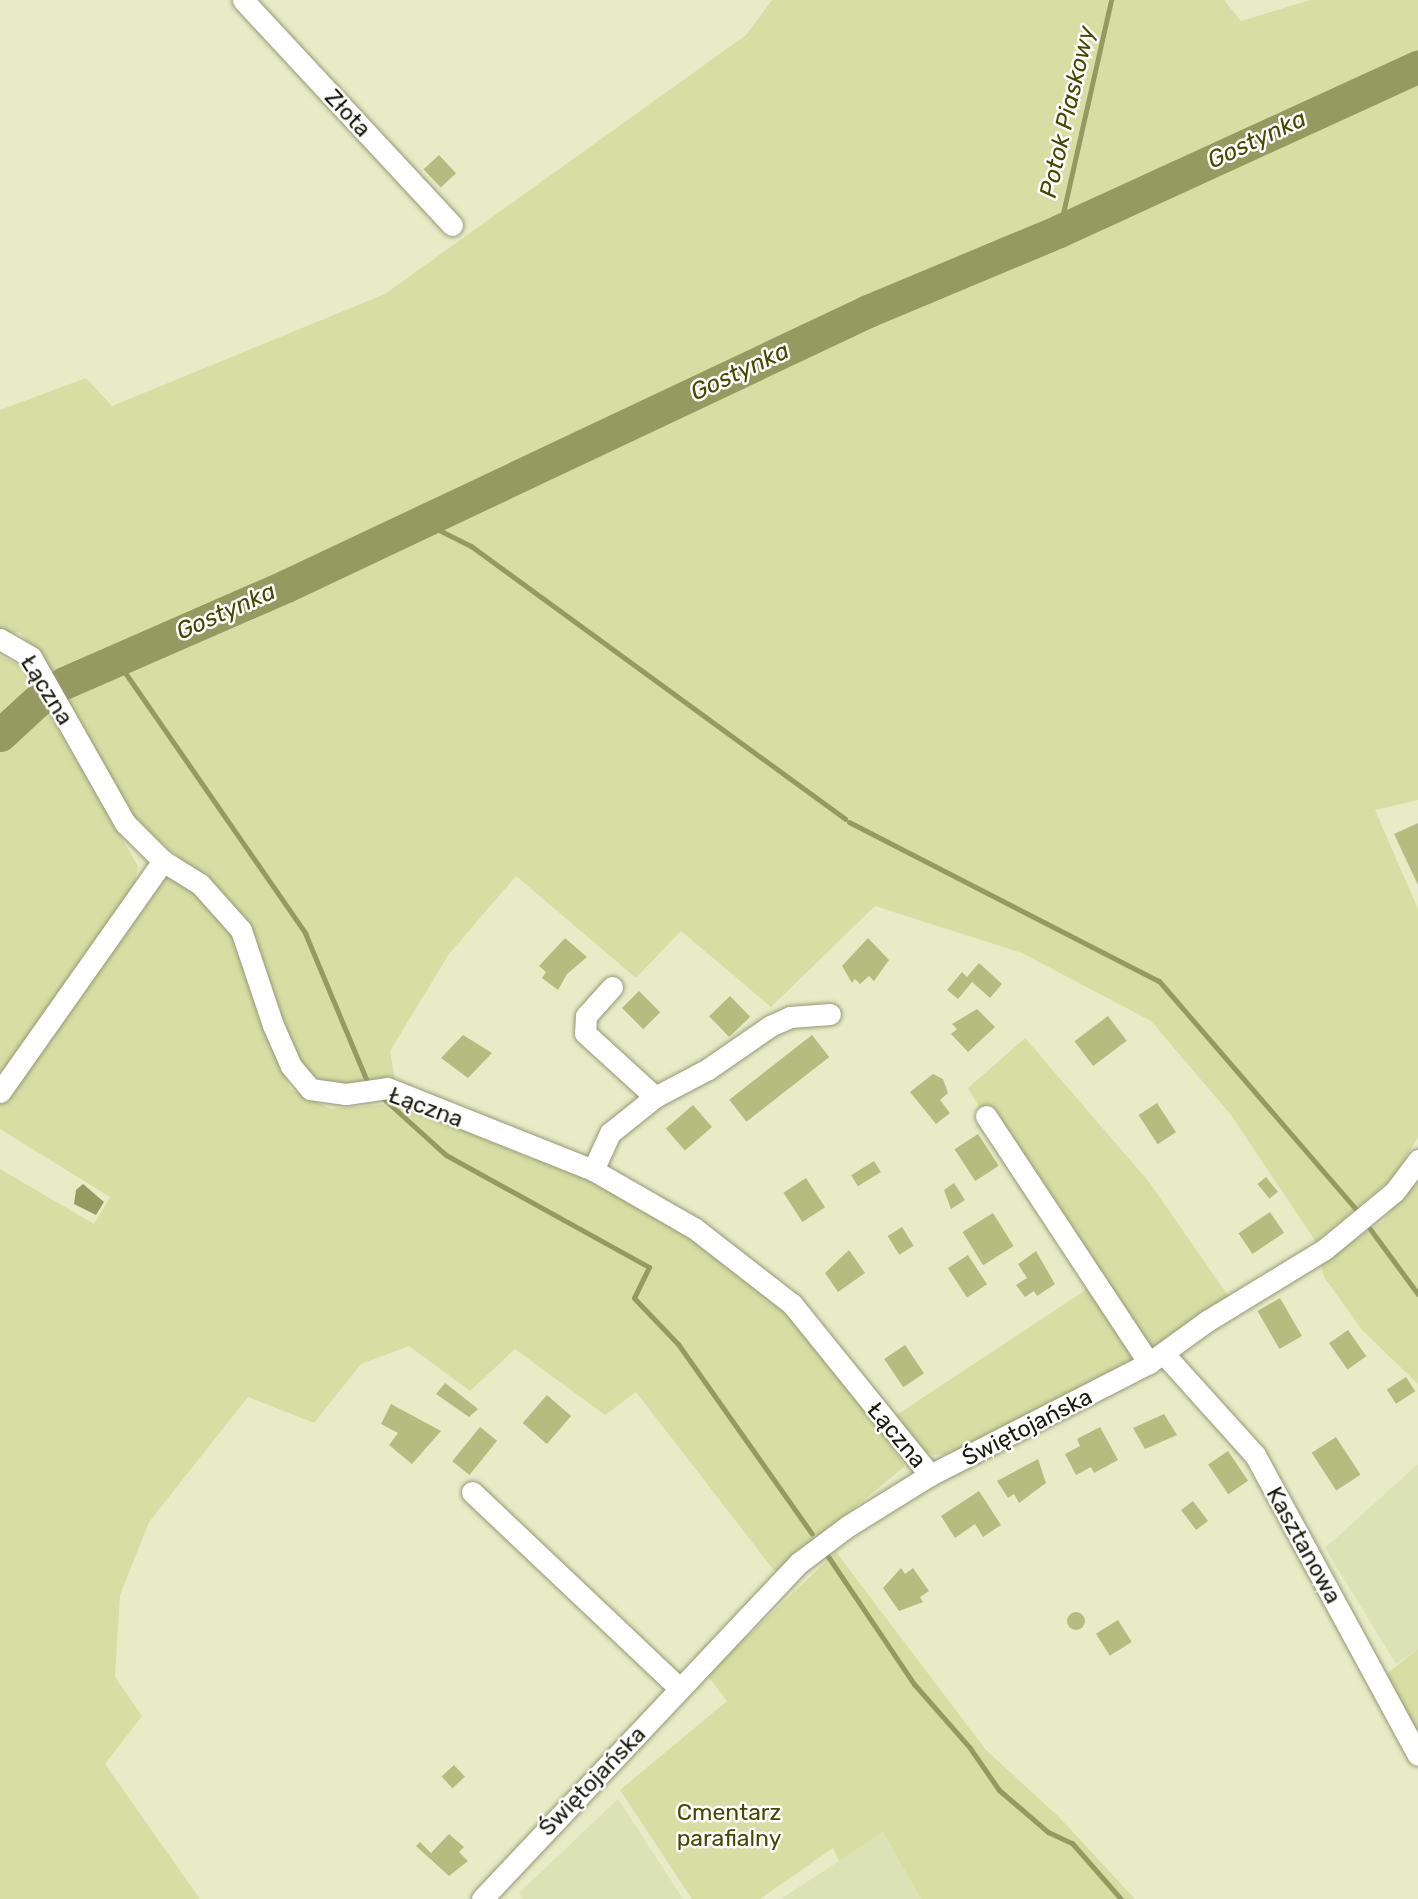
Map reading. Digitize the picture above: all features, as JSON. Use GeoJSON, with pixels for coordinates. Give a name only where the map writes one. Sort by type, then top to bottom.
{"type":"FeatureCollection","features":[{"type":"Feature","properties":{"kind":"street","name":"Złota"},"geometry":{"type":"LineString","coordinates":[[243,0],[452,225]]}},
{"type":"Feature","properties":{"kind":"street","name":"Łączna"},"geometry":{"type":"LineString","coordinates":[[0,639],[31,657],[104,792],[125,823],[163,861],[200,884],[241,930],[273,1025],[291,1066],[310,1089],[345,1094],[387,1088],[593,1170],[694,1228],[766,1280],[792,1304],[930,1475]]}},
{"type":"Feature","properties":{"kind":"street"},"geometry":{"type":"LineString","coordinates":[[0,1091],[163,861]]}},
{"type":"Feature","properties":{"kind":"street"},"geometry":{"type":"LineString","coordinates":[[612,987],[586,1016],[585,1033],[654,1097]]}},
{"type":"Feature","properties":{"kind":"street"},"geometry":{"type":"LineString","coordinates":[[593,1170],[610,1133],[654,1097],[708,1069],[770,1026],[790,1017],[830,1014]]}},
{"type":"Feature","properties":{"kind":"street","name":"Kasztanowa"},"geometry":{"type":"LineString","coordinates":[[986,1115],[1156,1358],[1255,1455],[1418,1755]]}},
{"type":"Feature","properties":{"kind":"street","name":"Świętojańska"},"geometry":{"type":"LineString","coordinates":[[482,1899],[800,1562],[930,1475],[1156,1358],[1366,1219],[1395,1192],[1418,1160]]}},
{"type":"Feature","properties":{"kind":"street"},"geometry":{"type":"LineString","coordinates":[[472,1492],[680,1689]]}},
{"type":"Feature","properties":{"kind":"shaded area"},"geometry":{"type":"Polygon","coordinates":[[[83,1184],[104,1202],[96,1215],[74,1204],[76,1190],[83,1184]]]}},
{"type":"Feature","properties":{"kind":"shaded area"},"geometry":{"type":"Polygon","coordinates":[[[1418,1464],[1418,1649],[1396,1664],[1325,1548],[1418,1464]]]}},
{"type":"Feature","properties":{"kind":"shaded area"},"geometry":{"type":"Polygon","coordinates":[[[618,1799],[683,1899],[523,1899],[519,1893],[618,1799]]]}},
{"type":"Feature","properties":{"kind":"shaded area"},"geometry":{"type":"Polygon","coordinates":[[[883,1832],[921,1899],[781,1899],[883,1832]]]}},
{"type":"Feature","properties":{"kind":"green space"},"geometry":{"type":"Polygon","coordinates":[[[772,0],[1224,0],[1241,21],[1310,0],[1418,0],[1418,800],[1375,810],[1418,909],[1418,1137],[1395,1176],[1316,1242],[1231,1115],[1151,1021],[1022,953],[875,906],[771,1007],[681,931],[636,978],[516,876],[449,954],[390,1051],[395,1080],[327,1085],[302,1066],[287,1038],[253,932],[196,871],[136,822],[50,671],[20,632],[0,635],[0,410],[86,378],[112,406],[385,294],[746,35],[772,0]]]}},
{"type":"Feature","properties":{"kind":"green space"},"geometry":{"type":"Polygon","coordinates":[[[0,656],[21,666],[138,866],[129,916],[163,876],[190,886],[240,940],[290,1089],[331,1109],[399,1103],[527,1157],[596,1178],[746,1272],[801,1323],[905,1466],[776,1573],[636,1392],[605,1415],[515,1349],[470,1391],[409,1346],[361,1364],[314,1423],[248,1397],[149,1522],[120,1595],[115,1677],[142,1716],[105,1764],[200,1899],[0,1899],[0,1169],[94,1224],[110,1197],[0,1129],[0,656]]]}},
{"type":"Feature","properties":{"kind":"green space"},"geometry":{"type":"Polygon","coordinates":[[[1025,1038],[1149,1182],[1229,1297],[1133,1362],[956,1454],[934,1455],[915,1447],[892,1418],[1087,1289],[968,1088],[1025,1038]]]}},
{"type":"Feature","properties":{"kind":"green space"},"geometry":{"type":"Polygon","coordinates":[[[1418,1177],[1418,1384],[1362,1330],[1324,1277],[1320,1261],[1382,1222],[1418,1177]]]}},
{"type":"Feature","properties":{"kind":"green space","name":"Cmentarz parafialny"},"geometry":{"type":"Polygon","coordinates":[[[836,1552],[986,1750],[1059,1817],[1135,1899],[921,1899],[883,1832],[839,1861],[833,1848],[760,1899],[692,1899],[620,1790],[727,1701],[707,1675],[836,1552]]]}},
{"type":"Feature","properties":{"kind":"green space"},"geometry":{"type":"Polygon","coordinates":[[[1418,1649],[1418,1741],[1385,1675],[1418,1649]]]}},
{"type":"Feature","properties":{"kind":"building"},"geometry":{"type":"Polygon","coordinates":[[[439,155],[456,173],[441,188],[424,169],[439,155]]]}},
{"type":"Feature","properties":{"kind":"building"},"geometry":{"type":"Polygon","coordinates":[[[1418,823],[1418,885],[1394,834],[1418,823]]]}},
{"type":"Feature","properties":{"kind":"building"},"geometry":{"type":"Polygon","coordinates":[[[565,938],[587,957],[567,974],[558,990],[542,978],[546,972],[539,966],[565,938]]]}},
{"type":"Feature","properties":{"kind":"building"},"geometry":{"type":"Polygon","coordinates":[[[868,938],[889,960],[874,981],[869,976],[860,984],[855,979],[852,983],[842,966],[868,938]]]}},
{"type":"Feature","properties":{"kind":"building"},"geometry":{"type":"Polygon","coordinates":[[[979,963],[1002,984],[990,998],[972,982],[958,999],[947,990],[962,972],[967,977],[979,963]]]}},
{"type":"Feature","properties":{"kind":"building"},"geometry":{"type":"Polygon","coordinates":[[[639,991],[660,1012],[643,1029],[622,1008],[639,991]]]}},
{"type":"Feature","properties":{"kind":"building"},"geometry":{"type":"Polygon","coordinates":[[[730,996],[750,1017],[729,1037],[709,1016],[730,996]]]}},
{"type":"Feature","properties":{"kind":"building"},"geometry":{"type":"Polygon","coordinates":[[[977,1009],[995,1027],[968,1052],[951,1034],[957,1029],[952,1024],[977,1009]]]}},
{"type":"Feature","properties":{"kind":"building"},"geometry":{"type":"Polygon","coordinates":[[[1108,1016],[1127,1041],[1093,1066],[1074,1041],[1108,1016]]]}},
{"type":"Feature","properties":{"kind":"building"},"geometry":{"type":"Polygon","coordinates":[[[463,1035],[492,1053],[468,1078],[441,1058],[463,1035]]]}},
{"type":"Feature","properties":{"kind":"building"},"geometry":{"type":"Polygon","coordinates":[[[812,1035],[829,1057],[746,1122],[729,1100],[812,1035]]]}},
{"type":"Feature","properties":{"kind":"building"},"geometry":{"type":"Polygon","coordinates":[[[933,1074],[943,1079],[948,1093],[940,1100],[950,1113],[936,1124],[910,1092],[933,1074]]]}},
{"type":"Feature","properties":{"kind":"building"},"geometry":{"type":"Polygon","coordinates":[[[1157,1103],[1176,1132],[1158,1144],[1139,1115],[1157,1103]]]}},
{"type":"Feature","properties":{"kind":"building"},"geometry":{"type":"Polygon","coordinates":[[[693,1105],[712,1127],[685,1151],[666,1129],[693,1105]]]}},
{"type":"Feature","properties":{"kind":"building"},"geometry":{"type":"Polygon","coordinates":[[[978,1134],[999,1166],[975,1181],[955,1149],[978,1134]]]}},
{"type":"Feature","properties":{"kind":"building"},"geometry":{"type":"Polygon","coordinates":[[[874,1161],[881,1172],[858,1186],[851,1175],[874,1161]]]}},
{"type":"Feature","properties":{"kind":"building"},"geometry":{"type":"Polygon","coordinates":[[[1266,1177],[1278,1192],[1269,1199],[1257,1184],[1266,1177]]]}},
{"type":"Feature","properties":{"kind":"building"},"geometry":{"type":"Polygon","coordinates":[[[806,1178],[825,1207],[802,1222],[783,1193],[806,1178]]]}},
{"type":"Feature","properties":{"kind":"building"},"geometry":{"type":"Polygon","coordinates":[[[954,1183],[965,1200],[951,1209],[944,1190],[954,1183]]]}},
{"type":"Feature","properties":{"kind":"building"},"geometry":{"type":"Polygon","coordinates":[[[1270,1212],[1284,1233],[1252,1254],[1238,1233],[1270,1212]]]}},
{"type":"Feature","properties":{"kind":"building"},"geometry":{"type":"Polygon","coordinates":[[[993,1213],[1014,1246],[983,1265],[962,1232],[993,1213]]]}},
{"type":"Feature","properties":{"kind":"building"},"geometry":{"type":"Polygon","coordinates":[[[902,1227],[914,1246],[899,1255],[888,1236],[902,1227]]]}},
{"type":"Feature","properties":{"kind":"building"},"geometry":{"type":"Polygon","coordinates":[[[849,1250],[865,1273],[838,1292],[825,1273],[849,1250]]]}},
{"type":"Feature","properties":{"kind":"building"},"geometry":{"type":"Polygon","coordinates":[[[1036,1251],[1055,1284],[1037,1296],[1034,1291],[1025,1297],[1016,1285],[1027,1278],[1018,1264],[1036,1251]]]}},
{"type":"Feature","properties":{"kind":"building"},"geometry":{"type":"Polygon","coordinates":[[[968,1255],[987,1284],[967,1297],[948,1268],[968,1255]]]}},
{"type":"Feature","properties":{"kind":"building"},"geometry":{"type":"Polygon","coordinates":[[[1280,1298],[1302,1336],[1279,1349],[1257,1311],[1280,1298]]]}},
{"type":"Feature","properties":{"kind":"building"},"geometry":{"type":"Polygon","coordinates":[[[1348,1330],[1366,1356],[1348,1369],[1329,1343],[1348,1330]]]}},
{"type":"Feature","properties":{"kind":"building"},"geometry":{"type":"Polygon","coordinates":[[[905,1345],[924,1373],[903,1387],[884,1359],[905,1345]]]}},
{"type":"Feature","properties":{"kind":"building"},"geometry":{"type":"Polygon","coordinates":[[[1406,1377],[1415,1391],[1396,1404],[1387,1390],[1406,1377]]]}},
{"type":"Feature","properties":{"kind":"building"},"geometry":{"type":"Polygon","coordinates":[[[445,1383],[478,1409],[469,1417],[436,1394],[445,1383]]]}},
{"type":"Feature","properties":{"kind":"building"},"geometry":{"type":"Polygon","coordinates":[[[547,1395],[571,1416],[547,1444],[523,1423],[547,1395]]]}},
{"type":"Feature","properties":{"kind":"building"},"geometry":{"type":"Polygon","coordinates":[[[391,1404],[441,1431],[412,1464],[389,1445],[398,1433],[381,1424],[391,1404]]]}},
{"type":"Feature","properties":{"kind":"building"},"geometry":{"type":"Polygon","coordinates":[[[1164,1414],[1177,1435],[1145,1449],[1133,1428],[1164,1414]]]}},
{"type":"Feature","properties":{"kind":"building"},"geometry":{"type":"Polygon","coordinates":[[[480,1427],[497,1441],[469,1475],[452,1461],[480,1427]]]}},
{"type":"Feature","properties":{"kind":"building"},"geometry":{"type":"Polygon","coordinates":[[[1100,1427],[1118,1460],[1094,1473],[1091,1467],[1076,1475],[1065,1454],[1080,1446],[1077,1439],[1100,1427]]]}},
{"type":"Feature","properties":{"kind":"building"},"geometry":{"type":"Polygon","coordinates":[[[1336,1437],[1361,1475],[1336,1491],[1312,1453],[1336,1437]]]}},
{"type":"Feature","properties":{"kind":"building"},"geometry":{"type":"Polygon","coordinates":[[[1228,1451],[1248,1481],[1228,1494],[1208,1464],[1228,1451]]]}},
{"type":"Feature","properties":{"kind":"building"},"geometry":{"type":"Polygon","coordinates":[[[1038,1459],[1046,1483],[1019,1503],[1014,1494],[1008,1498],[997,1481],[1038,1459]]]}},
{"type":"Feature","properties":{"kind":"building"},"geometry":{"type":"Polygon","coordinates":[[[979,1491],[1001,1525],[983,1537],[975,1524],[955,1538],[941,1516],[979,1491]]]}},
{"type":"Feature","properties":{"kind":"building"},"geometry":{"type":"Polygon","coordinates":[[[1193,1501],[1208,1521],[1196,1530],[1181,1510],[1193,1501]]]}},
{"type":"Feature","properties":{"kind":"building"},"geometry":{"type":"Polygon","coordinates":[[[901,1568],[905,1574],[913,1568],[929,1591],[920,1597],[923,1602],[899,1611],[883,1588],[901,1568]]]}},
{"type":"Feature","properties":{"kind":"building"},"geometry":{"type":"Polygon","coordinates":[[[1076,1612],[1082,1615],[1085,1621],[1082,1627],[1076,1630],[1070,1627],[1067,1621],[1070,1615],[1076,1612]]]}},
{"type":"Feature","properties":{"kind":"building"},"geometry":{"type":"Polygon","coordinates":[[[1118,1620],[1132,1642],[1110,1656],[1096,1634],[1118,1620]]]}},
{"type":"Feature","properties":{"kind":"building"},"geometry":{"type":"Polygon","coordinates":[[[454,1765],[465,1777],[452,1788],[442,1777],[454,1765]]]}},
{"type":"Feature","properties":{"kind":"building"},"geometry":{"type":"Polygon","coordinates":[[[449,1834],[464,1847],[459,1852],[468,1861],[449,1876],[416,1846],[420,1842],[431,1853],[449,1834]]]}},
{"type":"Feature","properties":{"kind":"waterway","name":"Potok Piaskowy"},"geometry":{"type":"LineString","coordinates":[[1059,231],[1111,0]]}},
{"type":"Feature","properties":{"kind":"waterway","name":"Gostynka"},"geometry":{"type":"LineString","coordinates":[[64,683],[286,586],[868,311],[1059,231],[1418,67]]}},
{"type":"Feature","properties":{"kind":"waterway"},"geometry":{"type":"LineString","coordinates":[[423,522],[471,546],[845,819]]}},
{"type":"Feature","properties":{"kind":"waterway"},"geometry":{"type":"LineString","coordinates":[[117,661],[305,933],[366,1079]]}},
{"type":"Feature","properties":{"kind":"waterway","name":"Gostynka"},"geometry":{"type":"LineString","coordinates":[[0,735],[37,701]]}},
{"type":"Feature","properties":{"kind":"waterway"},"geometry":{"type":"LineString","coordinates":[[849,822],[1159,981],[1357,1210]]}},
{"type":"Feature","properties":{"kind":"waterway"},"geometry":{"type":"LineString","coordinates":[[384,1099],[446,1155],[649,1267],[634,1298],[678,1344],[812,1534]]}},
{"type":"Feature","properties":{"kind":"waterway"},"geometry":{"type":"LineString","coordinates":[[1370,1229],[1418,1294]]}},
{"type":"Feature","properties":{"kind":"waterway"},"geometry":{"type":"LineString","coordinates":[[827,1555],[914,1684],[970,1748],[999,1790],[1048,1832],[1072,1843],[1121,1899]]}}]}
